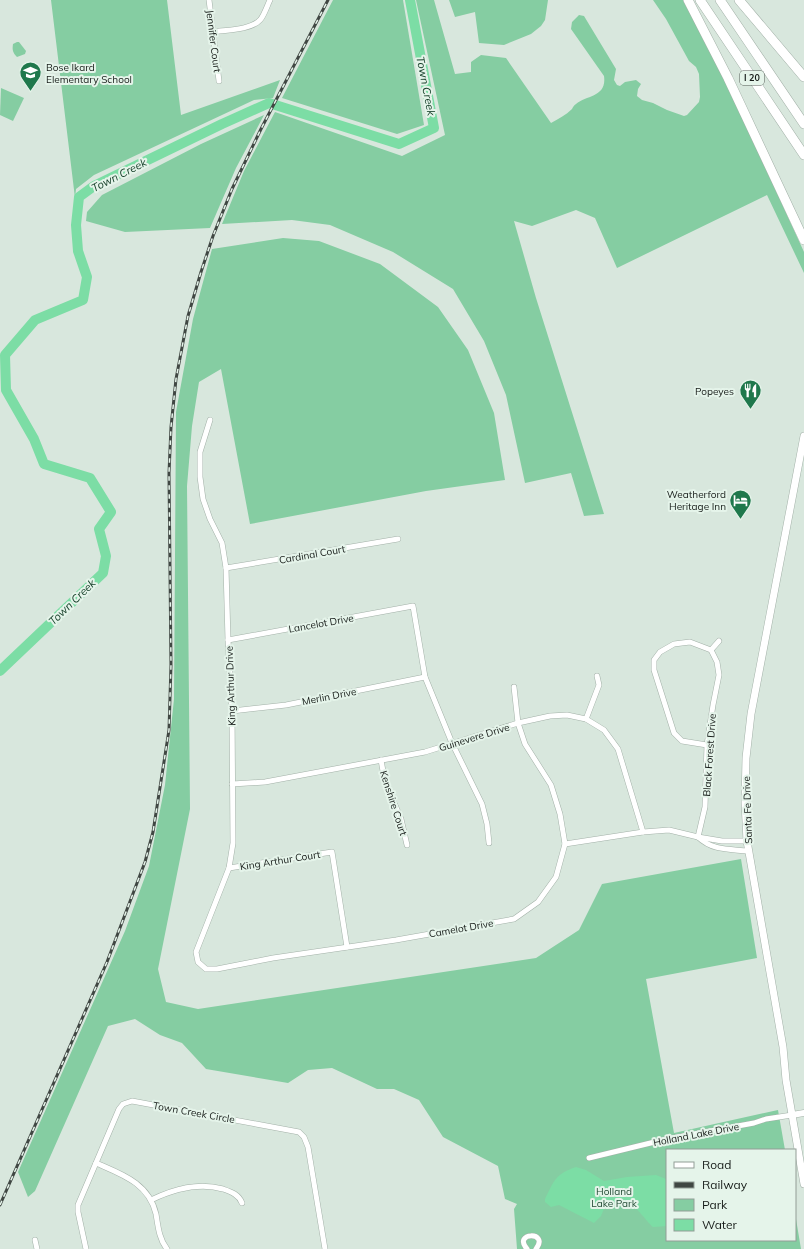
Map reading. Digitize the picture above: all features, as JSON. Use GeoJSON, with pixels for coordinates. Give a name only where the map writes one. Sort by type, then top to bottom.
{"type":"FeatureCollection","features":[{"type":"Feature","properties":{"kind":"highway"},"geometry":{"type":"LineString","coordinates":[[688,0],[728,78],[804,240]]}},
{"type":"Feature","properties":{"kind":"highway","name":"I 20"},"geometry":{"type":"LineString","coordinates":[[700,0],[804,155]]}},
{"type":"Feature","properties":{"kind":"highway","name":"I 20"},"geometry":{"type":"LineString","coordinates":[[720,0],[804,124]]}},
{"type":"Feature","properties":{"kind":"highway"},"geometry":{"type":"LineString","coordinates":[[739,0],[804,77]]}},
{"type":"Feature","properties":{"kind":"main road","name":"Santa Fe Drive"},"geometry":{"type":"LineString","coordinates":[[804,436],[751,714],[746,758],[745,802],[748,851],[783,1047],[786,1080],[804,1184]]}},
{"type":"Feature","properties":{"kind":"street","name":"Jennifer Court"},"geometry":{"type":"LineString","coordinates":[[209,0],[219,81]]}},
{"type":"Feature","properties":{"kind":"street"},"geometry":{"type":"LineString","coordinates":[[213,32],[242,28],[254,24],[260,20],[270,0]]}},
{"type":"Feature","properties":{"kind":"street","name":"King Arthur Drive"},"geometry":{"type":"LineString","coordinates":[[196,952],[229,868],[232,844],[232,711],[226,568],[222,543],[210,519],[203,499],[200,477],[200,452],[210,420]]}},
{"type":"Feature","properties":{"kind":"street","name":"Cardinal Court"},"geometry":{"type":"LineString","coordinates":[[226,568],[398,539]]}},
{"type":"Feature","properties":{"kind":"street","name":"Lancelot Drive"},"geometry":{"type":"LineString","coordinates":[[228,640],[413,606],[425,677]]}},
{"type":"Feature","properties":{"kind":"street"},"geometry":{"type":"LineString","coordinates":[[708,745],[682,741],[674,733],[654,670],[654,660],[660,652],[674,644],[690,642],[711,650],[719,641]]}},
{"type":"Feature","properties":{"kind":"street","name":"Black Forest Drive"},"geometry":{"type":"LineString","coordinates":[[698,837],[705,807],[708,745],[713,704],[719,675],[717,662],[711,650]]}},
{"type":"Feature","properties":{"kind":"street"},"geometry":{"type":"LineString","coordinates":[[586,719],[599,685],[596,676]]}},
{"type":"Feature","properties":{"kind":"street"},"geometry":{"type":"LineString","coordinates":[[425,677],[452,743],[482,804],[490,843]]}},
{"type":"Feature","properties":{"kind":"street","name":"Merlin Drive"},"geometry":{"type":"LineString","coordinates":[[232,711],[286,705],[425,677]]}},
{"type":"Feature","properties":{"kind":"street","name":"Camelot Drive"},"geometry":{"type":"LineString","coordinates":[[196,952],[198,962],[206,969],[217,969],[279,957],[396,940],[514,919],[538,902],[556,878],[565,844],[560,814],[551,785],[525,744],[518,723],[514,687]]}},
{"type":"Feature","properties":{"kind":"street","name":"Guinevere Drive"},"geometry":{"type":"LineString","coordinates":[[232,784],[265,782],[426,752],[518,723],[550,716],[567,715],[586,719],[604,730],[618,750],[643,832]]}},
{"type":"Feature","properties":{"kind":"street","name":"Kenshire Court"},"geometry":{"type":"LineString","coordinates":[[381,760],[386,782],[402,819],[407,845]]}},
{"type":"Feature","properties":{"kind":"street"},"geometry":{"type":"LineString","coordinates":[[565,844],[643,832],[669,830],[722,841],[747,841]]}},
{"type":"Feature","properties":{"kind":"street"},"geometry":{"type":"LineString","coordinates":[[698,837],[706,845],[719,849],[748,851]]}},
{"type":"Feature","properties":{"kind":"street","name":"King Arthur Court"},"geometry":{"type":"LineString","coordinates":[[229,868],[332,852],[347,947]]}},
{"type":"Feature","properties":{"kind":"street","name":"Town Creek Circle"},"geometry":{"type":"LineString","coordinates":[[86,1249],[78,1212],[78,1205],[119,1109],[127,1102],[136,1102],[299,1132],[304,1137],[308,1147],[325,1249]]}},
{"type":"Feature","properties":{"kind":"street","name":"Holland Lake Drive"},"geometry":{"type":"LineString","coordinates":[[589,1158],[667,1139],[804,1113]]}},
{"type":"Feature","properties":{"kind":"street"},"geometry":{"type":"LineString","coordinates":[[96,1162],[132,1180],[151,1200],[162,1241],[166,1249]]}},
{"type":"Feature","properties":{"kind":"street"},"geometry":{"type":"LineString","coordinates":[[151,1200],[178,1189],[203,1186],[219,1188],[234,1193],[240,1198],[242,1204]]}},
{"type":"Feature","properties":{"kind":"street"},"geometry":{"type":"LineString","coordinates":[[526,1249],[524,1246],[524,1241],[526,1237],[531,1235],[536,1237],[538,1241],[538,1246],[536,1249]]}},
{"type":"Feature","properties":{"kind":"street"},"geometry":{"type":"LineString","coordinates":[[35,1240],[37,1249]]}},
{"type":"Feature","properties":{"kind":"green space"},"geometry":{"type":"Polygon","coordinates":[[[51,0],[167,0],[181,115],[280,80],[273,98],[254,100],[94,175],[76,189],[75,198],[51,0]]]}},
{"type":"Feature","properties":{"kind":"green space"},"geometry":{"type":"Polygon","coordinates":[[[333,0],[403,0],[424,125],[397,134],[282,98],[333,0]]]}},
{"type":"Feature","properties":{"kind":"green space"},"geometry":{"type":"Polygon","coordinates":[[[416,0],[434,0],[455,74],[471,72],[471,62],[481,55],[506,58],[551,123],[562,117],[572,109],[575,104],[599,92],[604,83],[604,76],[571,29],[572,22],[579,15],[584,16],[616,69],[614,80],[617,85],[620,86],[625,82],[636,80],[641,84],[638,89],[637,96],[642,100],[684,116],[687,115],[699,102],[699,74],[696,67],[689,61],[666,19],[653,0],[685,0],[745,123],[804,252],[804,273],[767,195],[617,268],[595,218],[576,210],[532,226],[514,221],[536,298],[604,514],[584,516],[571,473],[525,483],[506,395],[484,341],[453,289],[393,252],[330,225],[292,220],[222,224],[244,171],[275,112],[402,156],[445,135],[416,0]]]}},
{"type":"Feature","properties":{"kind":"green space"},"geometry":{"type":"Polygon","coordinates":[[[449,0],[548,0],[545,20],[541,26],[531,34],[504,45],[479,43],[475,12],[455,17],[449,0]]]}},
{"type":"Feature","properties":{"kind":"green space"},"geometry":{"type":"Polygon","coordinates":[[[19,42],[26,51],[25,54],[17,57],[14,53],[13,44],[19,42]]]}},
{"type":"Feature","properties":{"kind":"green space"},"geometry":{"type":"Polygon","coordinates":[[[1,88],[24,98],[13,121],[0,115],[1,88]]]}},
{"type":"Feature","properties":{"kind":"green space"},"geometry":{"type":"Polygon","coordinates":[[[264,115],[236,168],[210,228],[125,232],[86,221],[87,212],[102,195],[201,144],[264,115]]]}},
{"type":"Feature","properties":{"kind":"green space","name":"Holland Lake Park"},"geometry":{"type":"Polygon","coordinates":[[[283,238],[319,241],[380,264],[438,307],[468,350],[494,413],[505,480],[426,491],[250,524],[221,369],[199,382],[192,426],[187,486],[190,809],[158,969],[166,1002],[198,1009],[536,958],[579,930],[602,884],[741,859],[757,958],[646,979],[674,1133],[778,1110],[785,1149],[666,1149],[666,1241],[796,1241],[796,1219],[801,1249],[517,1249],[514,1209],[517,1204],[505,1199],[498,1166],[443,1137],[419,1100],[394,1089],[377,1089],[332,1068],[308,1070],[288,1083],[206,1069],[182,1043],[160,1035],[135,1019],[108,1026],[35,1191],[28,1197],[18,1172],[125,931],[149,866],[165,785],[174,699],[176,412],[193,319],[212,249],[283,238]]]}},
{"type":"Feature","properties":{"kind":"water"},"geometry":{"type":"Polygon","coordinates":[[[576,1167],[586,1170],[604,1181],[627,1177],[656,1175],[666,1179],[666,1226],[653,1227],[634,1207],[606,1204],[601,1216],[594,1223],[559,1205],[551,1207],[545,1202],[545,1199],[559,1175],[576,1167]]]}},
{"type":"Feature","properties":{"kind":"waterway","name":"Town Creek"},"geometry":{"type":"LineString","coordinates":[[0,671],[103,573],[106,556],[99,529],[111,512],[90,478],[44,464],[34,439],[6,390],[5,355],[35,320],[83,300],[87,277],[78,251],[76,225],[79,197],[94,186],[269,103],[399,144],[434,128],[410,0]]}},
{"type":"Feature","properties":{"kind":"railway"},"geometry":{"type":"LineString","coordinates":[[0,1205],[107,962],[145,862],[153,832],[169,730],[171,665],[169,473],[171,427],[176,379],[188,316],[213,236],[232,189],[261,129],[328,0]]}},
{"type":"Feature","properties":{"kind":"place","name":"Bose Ikard Elementary School"},"geometry":{"type":"Point","coordinates":[31,92]}},
{"type":"Feature","properties":{"kind":"place","name":"Popeyes"},"geometry":{"type":"Point","coordinates":[750,410]}},
{"type":"Feature","properties":{"kind":"place","name":"Weatherford Heritage Inn"},"geometry":{"type":"Point","coordinates":[741,520]}}]}
